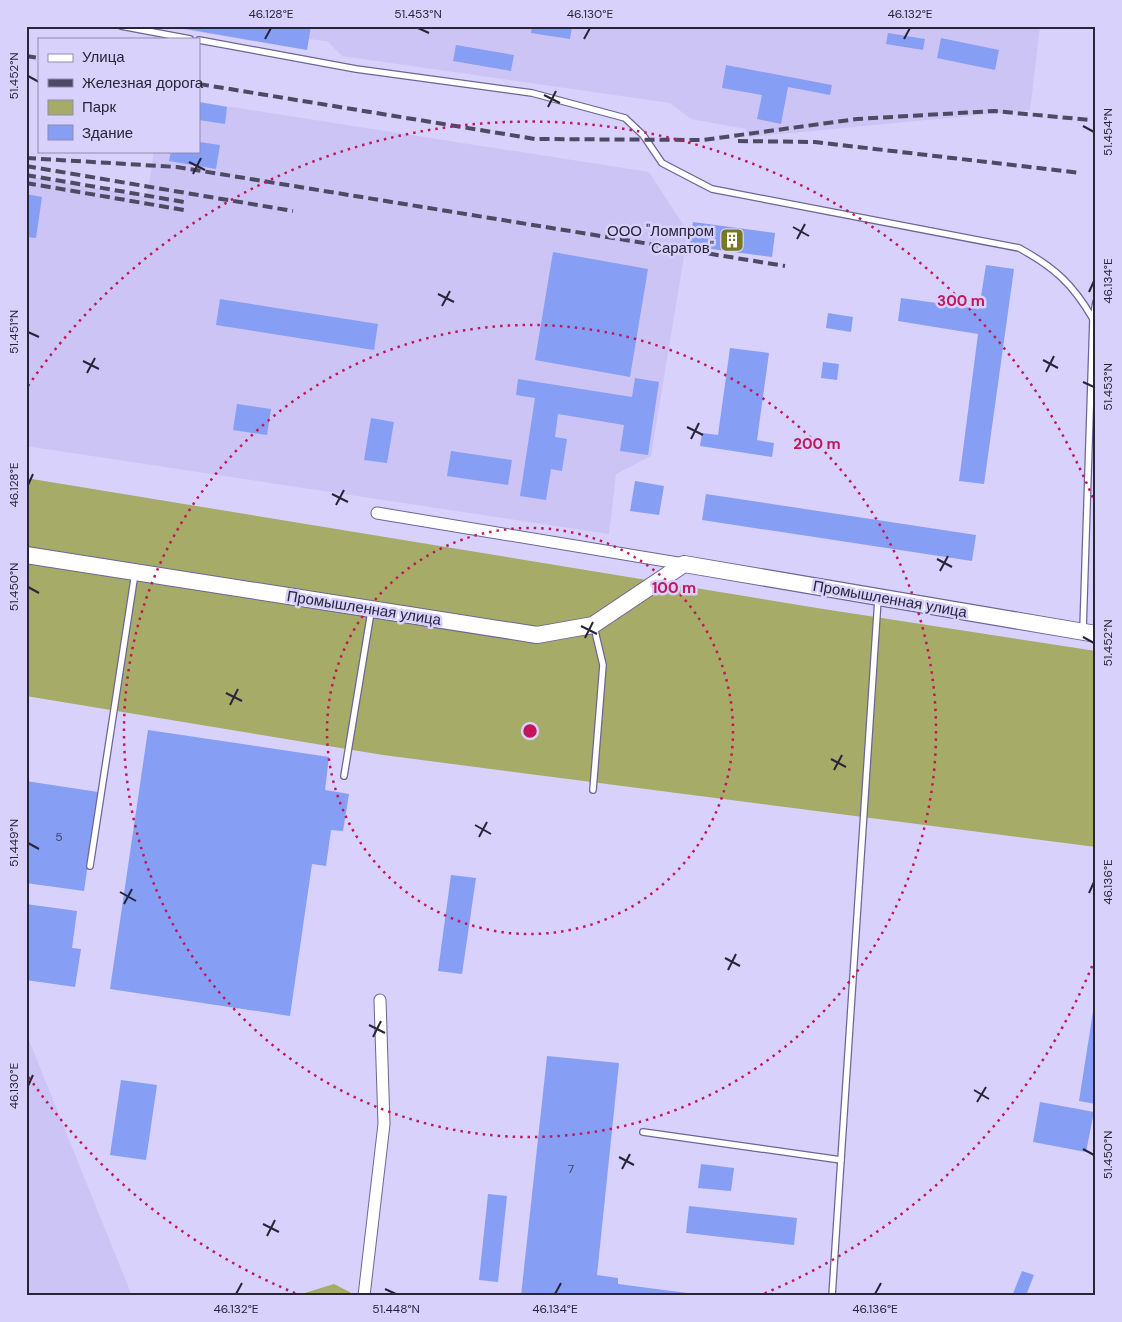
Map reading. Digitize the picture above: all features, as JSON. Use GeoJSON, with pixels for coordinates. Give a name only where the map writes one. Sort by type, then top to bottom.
{"type":"FeatureCollection","features":[{"type":"Feature","properties":{"kind":"street","name":"Промышленная улица"},"geometry":{"type":"LineString","coordinates":[[377,514],[1090,633]]}},
{"type":"Feature","properties":{"kind":"street","name":"Промышленная улица"},"geometry":{"type":"LineString","coordinates":[[26,555],[537,635],[593,625],[684,564]]}},
{"type":"Feature","properties":{"kind":"street"},"geometry":{"type":"LineString","coordinates":[[364,1296],[384,1124],[380,1000]]}},
{"type":"Feature","properties":{"kind":"lane"},"geometry":{"type":"LineString","coordinates":[[121,26],[185,38]]}},
{"type":"Feature","properties":{"kind":"lane"},"geometry":{"type":"LineString","coordinates":[[200,40],[356,69],[532,93],[625,118],[644,135],[662,163],[712,189],[1019,248],[1046,262],[1079,294],[1093,319]]}},
{"type":"Feature","properties":{"kind":"lane"},"geometry":{"type":"LineString","coordinates":[[1090,633],[1093,319],[1096,302]]}},
{"type":"Feature","properties":{"kind":"lane"},"geometry":{"type":"LineString","coordinates":[[90,866],[135,573]]}},
{"type":"Feature","properties":{"kind":"lane"},"geometry":{"type":"LineString","coordinates":[[832,1296],[878,597]]}},
{"type":"Feature","properties":{"kind":"lane"},"geometry":{"type":"LineString","coordinates":[[344,776],[371,610]]}},
{"type":"Feature","properties":{"kind":"lane"},"geometry":{"type":"LineString","coordinates":[[593,625],[604,665],[593,790]]}},
{"type":"Feature","properties":{"kind":"lane"},"geometry":{"type":"LineString","coordinates":[[643,1132],[841,1160]]}},
{"type":"Feature","properties":{"kind":"shaded area"},"geometry":{"type":"Polygon","coordinates":[[[163,26],[1040,26],[1030,110],[749,137],[746,129],[691,119],[670,103],[342,56],[327,41],[309,39],[307,50],[163,26]]]}},
{"type":"Feature","properties":{"kind":"shaded area"},"geometry":{"type":"Polygon","coordinates":[[[200,102],[649,172],[688,232],[651,456],[616,474],[609,534],[26,446],[26,176],[147,197],[154,152],[200,152],[200,102]]]}},
{"type":"Feature","properties":{"kind":"shaded area"},"geometry":{"type":"Polygon","coordinates":[[[26,1033],[132,1296],[26,1296],[26,1033]]]}},
{"type":"Feature","properties":{"kind":"green space"},"geometry":{"type":"Polygon","coordinates":[[[26,478],[817,608],[1096,651],[1096,847],[383,755],[26,696],[26,478]]]}},
{"type":"Feature","properties":{"kind":"green space"},"geometry":{"type":"Polygon","coordinates":[[[334,1284],[357,1296],[295,1296],[334,1284]]]}},
{"type":"Feature","properties":{"kind":"building"},"geometry":{"type":"Polygon","coordinates":[[[169,26],[311,26],[307,50],[169,26]]]}},
{"type":"Feature","properties":{"kind":"building"},"geometry":{"type":"Polygon","coordinates":[[[532,26],[572,26],[570,39],[531,33],[532,26]]]}},
{"type":"Feature","properties":{"kind":"building"},"geometry":{"type":"Polygon","coordinates":[[[888,33],[925,39],[923,50],[886,44],[888,33]]]}},
{"type":"Feature","properties":{"kind":"building"},"geometry":{"type":"Polygon","coordinates":[[[941,38],[999,50],[995,70],[937,58],[941,38]]]}},
{"type":"Feature","properties":{"kind":"building"},"geometry":{"type":"Polygon","coordinates":[[[456,45],[514,55],[511,71],[453,61],[456,45]]]}},
{"type":"Feature","properties":{"kind":"building"},"geometry":{"type":"Polygon","coordinates":[[[726,65],[832,85],[830,95],[788,87],[781,124],[757,119],[762,95],[722,88],[726,65]]]}},
{"type":"Feature","properties":{"kind":"building"},"geometry":{"type":"Polygon","coordinates":[[[200,102],[227,107],[225,124],[200,120],[200,102]]]}},
{"type":"Feature","properties":{"kind":"building"},"geometry":{"type":"Polygon","coordinates":[[[200,142],[220,145],[216,169],[169,161],[171,152],[200,152],[200,142]]]}},
{"type":"Feature","properties":{"kind":"building"},"geometry":{"type":"Polygon","coordinates":[[[26,194],[42,197],[36,238],[26,237],[26,194]]]}},
{"type":"Feature","properties":{"kind":"building","name":"ООО \"Ломпром Саратов\""},"geometry":{"type":"Polygon","coordinates":[[[693,222],[775,233],[772,257],[689,246],[693,222]]]}},
{"type":"Feature","properties":{"kind":"building"},"geometry":{"type":"Polygon","coordinates":[[[553,252],[648,269],[630,377],[535,360],[553,252]]]}},
{"type":"Feature","properties":{"kind":"building"},"geometry":{"type":"Polygon","coordinates":[[[986,265],[1014,269],[984,484],[959,481],[978,334],[898,321],[901,298],[979,309],[986,265]]]}},
{"type":"Feature","properties":{"kind":"building"},"geometry":{"type":"Polygon","coordinates":[[[220,299],[378,324],[374,350],[216,325],[220,299]]]}},
{"type":"Feature","properties":{"kind":"building"},"geometry":{"type":"Polygon","coordinates":[[[828,313],[853,317],[851,332],[826,328],[828,313]]]}},
{"type":"Feature","properties":{"kind":"building"},"geometry":{"type":"Polygon","coordinates":[[[730,348],[769,353],[757,440],[774,443],[772,457],[700,446],[702,433],[718,435],[730,348]]]}},
{"type":"Feature","properties":{"kind":"building"},"geometry":{"type":"Polygon","coordinates":[[[823,362],[839,364],[837,380],[821,378],[823,362]]]}},
{"type":"Feature","properties":{"kind":"building"},"geometry":{"type":"Polygon","coordinates":[[[635,378],[659,382],[648,455],[620,451],[624,425],[558,414],[555,437],[567,439],[562,471],[551,469],[546,500],[520,496],[535,398],[516,395],[518,379],[632,397],[635,378]]]}},
{"type":"Feature","properties":{"kind":"building"},"geometry":{"type":"Polygon","coordinates":[[[237,404],[271,409],[267,435],[233,430],[237,404]]]}},
{"type":"Feature","properties":{"kind":"building"},"geometry":{"type":"Polygon","coordinates":[[[371,418],[394,422],[387,463],[364,460],[371,418]]]}},
{"type":"Feature","properties":{"kind":"building"},"geometry":{"type":"Polygon","coordinates":[[[451,451],[512,460],[508,485],[447,476],[451,451]]]}},
{"type":"Feature","properties":{"kind":"building"},"geometry":{"type":"Polygon","coordinates":[[[635,481],[664,486],[659,515],[630,511],[635,481]]]}},
{"type":"Feature","properties":{"kind":"building"},"geometry":{"type":"Polygon","coordinates":[[[706,494],[976,535],[972,561],[702,520],[706,494]]]}},
{"type":"Feature","properties":{"kind":"building"},"geometry":{"type":"Polygon","coordinates":[[[148,730],[329,757],[325,790],[349,794],[343,831],[331,830],[326,866],[312,864],[290,1016],[110,989],[148,730]]]}},
{"type":"Feature","properties":{"kind":"building"},"geometry":{"type":"Polygon","coordinates":[[[26,781],[98,792],[84,891],[26,883],[26,781]]]}},
{"type":"Feature","properties":{"kind":"building"},"geometry":{"type":"Polygon","coordinates":[[[451,875],[476,878],[462,974],[438,971],[451,875]]]}},
{"type":"Feature","properties":{"kind":"building"},"geometry":{"type":"Polygon","coordinates":[[[26,904],[77,911],[72,948],[81,949],[75,987],[26,980],[26,904]]]}},
{"type":"Feature","properties":{"kind":"building"},"geometry":{"type":"Polygon","coordinates":[[[1096,999],[1096,1104],[1079,1101],[1096,999]]]}},
{"type":"Feature","properties":{"kind":"building"},"geometry":{"type":"Polygon","coordinates":[[[547,1056],[619,1063],[597,1275],[618,1278],[618,1284],[710,1296],[521,1296],[547,1056]]]}},
{"type":"Feature","properties":{"kind":"building"},"geometry":{"type":"Polygon","coordinates":[[[121,1080],[157,1085],[146,1160],[110,1155],[121,1080]]]}},
{"type":"Feature","properties":{"kind":"building"},"geometry":{"type":"Polygon","coordinates":[[[1040,1102],[1094,1112],[1086,1152],[1033,1142],[1040,1102]]]}},
{"type":"Feature","properties":{"kind":"building"},"geometry":{"type":"Polygon","coordinates":[[[701,1164],[734,1168],[731,1191],[698,1188],[701,1164]]]}},
{"type":"Feature","properties":{"kind":"building"},"geometry":{"type":"Polygon","coordinates":[[[488,1194],[507,1196],[498,1282],[479,1280],[488,1194]]]}},
{"type":"Feature","properties":{"kind":"building"},"geometry":{"type":"Polygon","coordinates":[[[689,1206],[797,1218],[794,1245],[686,1233],[689,1206]]]}},
{"type":"Feature","properties":{"kind":"building"},"geometry":{"type":"Polygon","coordinates":[[[1022,1271],[1034,1275],[1027,1293],[1033,1296],[1012,1296],[1022,1271]]]}},
{"type":"Feature","properties":{"kind":"railway"},"geometry":{"type":"LineString","coordinates":[[26,56],[38,58]]}},
{"type":"Feature","properties":{"kind":"railway"},"geometry":{"type":"LineString","coordinates":[[200,84],[535,139],[703,140],[857,119],[994,111],[1090,120]]}},
{"type":"Feature","properties":{"kind":"railway"},"geometry":{"type":"LineString","coordinates":[[738,141],[815,142],[1081,173]]}},
{"type":"Feature","properties":{"kind":"railway"},"geometry":{"type":"LineString","coordinates":[[26,158],[177,167],[785,266]]}},
{"type":"Feature","properties":{"kind":"railway"},"geometry":{"type":"LineString","coordinates":[[26,166],[293,211]]}},
{"type":"Feature","properties":{"kind":"railway"},"geometry":{"type":"LineString","coordinates":[[26,175],[184,202]]}},
{"type":"Feature","properties":{"kind":"railway"},"geometry":{"type":"LineString","coordinates":[[26,183],[184,210]]}},
{"type":"Feature","properties":{"kind":"place","name":"ООО \"Ломпром Саратов\""},"geometry":{"type":"Point","coordinates":[732,240]}}]}
